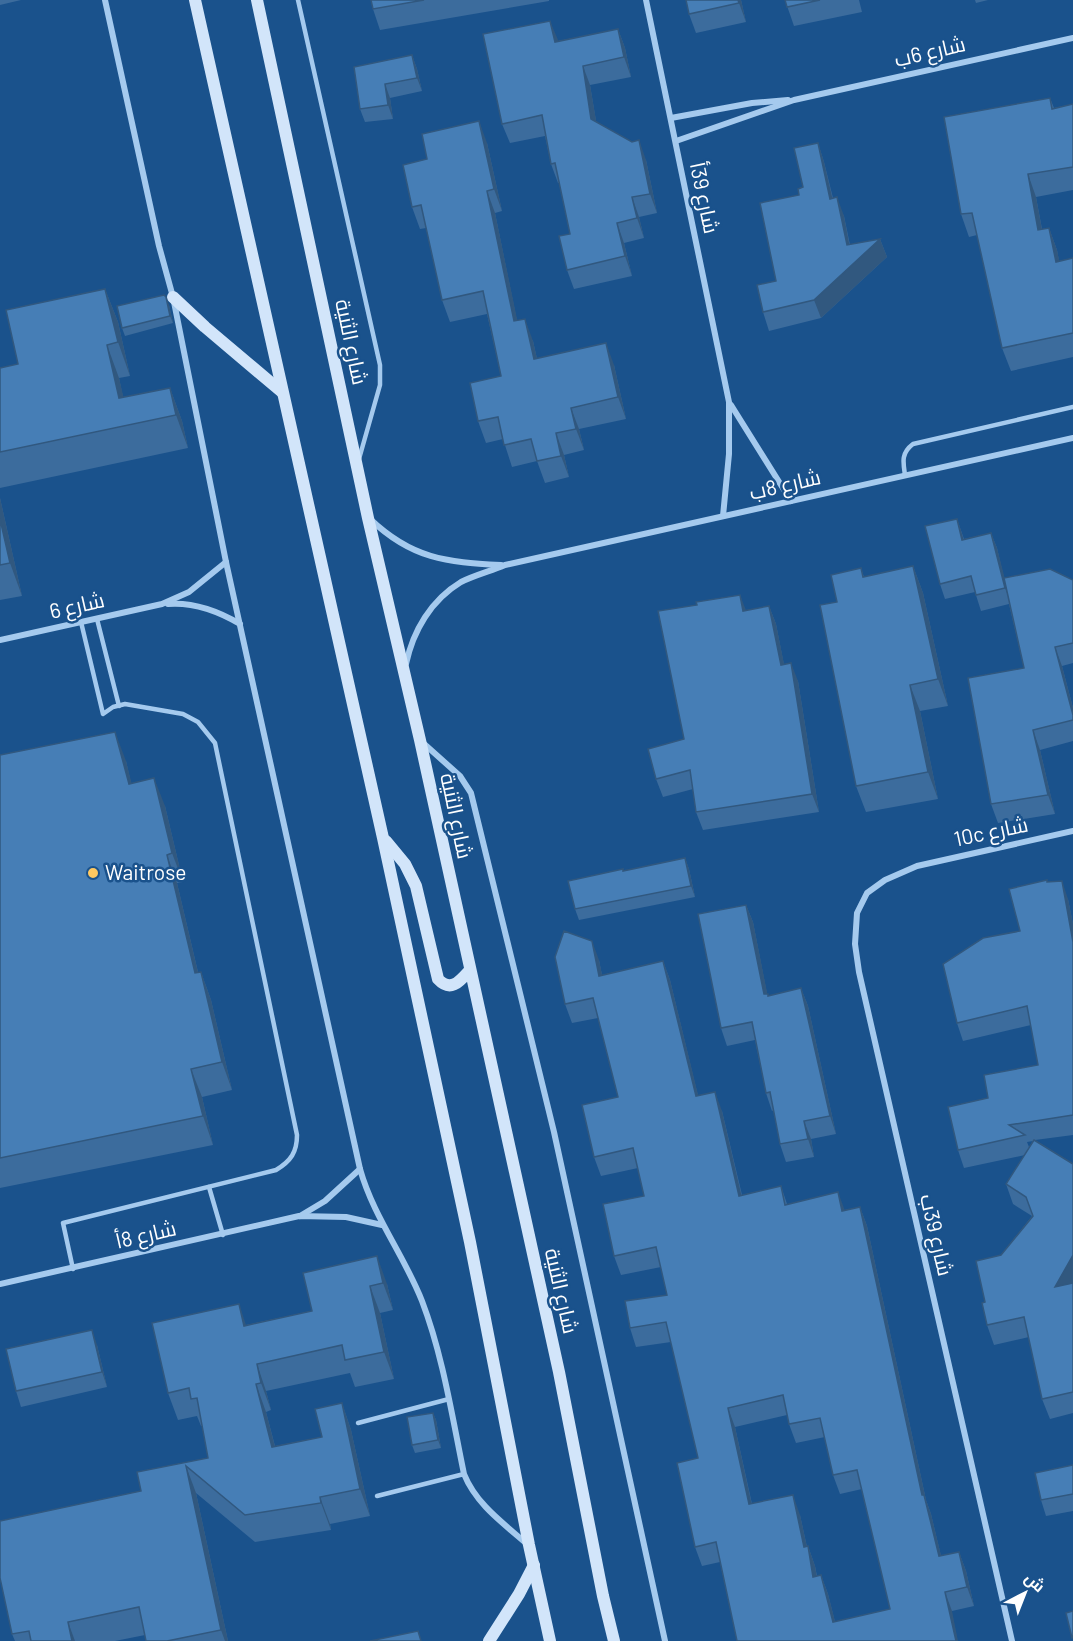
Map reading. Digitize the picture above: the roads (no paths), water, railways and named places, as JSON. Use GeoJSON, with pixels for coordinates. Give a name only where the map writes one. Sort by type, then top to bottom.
{"type":"FeatureCollection","features":[{"type":"Feature","properties":{"kind":"main road"},"geometry":{"type":"LineString","coordinates":[[195,0],[383,838],[483,1300],[529,1545],[550,1641]]}},
{"type":"Feature","properties":{"kind":"main road","name":"شارع الثنية"},"geometry":{"type":"LineString","coordinates":[[257,0],[368,518],[420,740],[559,1372],[614,1641]]}},
{"type":"Feature","properties":{"kind":"main road"},"geometry":{"type":"LineString","coordinates":[[172,297],[282,392]]}},
{"type":"Feature","properties":{"kind":"main road"},"geometry":{"type":"LineString","coordinates":[[383,838],[405,864],[417,886],[438,979],[442,984],[452,986],[457,984],[470,970]]}},
{"type":"Feature","properties":{"kind":"main road"},"geometry":{"type":"LineString","coordinates":[[489,1641],[519,1594],[534,1565]]}},
{"type":"Feature","properties":{"kind":"street"},"geometry":{"type":"LineString","coordinates":[[105,0],[172,297],[226,562],[360,1169],[367,1192],[382,1225],[421,1299],[438,1348],[465,1474],[474,1493],[482,1503],[529,1545]]}},
{"type":"Feature","properties":{"kind":"street","name":"شارع 39أ"},"geometry":{"type":"LineString","coordinates":[[646,0],[729,402],[729,454],[723,516]]}},
{"type":"Feature","properties":{"kind":"street","name":"شارع 6ب"},"geometry":{"type":"LineString","coordinates":[[676,141],[794,100],[1073,38]]}},
{"type":"Feature","properties":{"kind":"street","name":"شارع 6ب"},"geometry":{"type":"LineString","coordinates":[[671,118],[752,103],[794,100]]}},
{"type":"Feature","properties":{"kind":"street","name":"شارع 39أ"},"geometry":{"type":"LineString","coordinates":[[729,402],[791,501]]}},
{"type":"Feature","properties":{"kind":"street","name":"شارع 8ب"},"geometry":{"type":"LineString","coordinates":[[404,673],[417,630],[429,611],[445,594],[462,582],[505,565],[1073,438]]}},
{"type":"Feature","properties":{"kind":"street","name":"شارع 8ب"},"geometry":{"type":"LineString","coordinates":[[368,518],[401,544],[420,553],[441,560],[505,565]]}},
{"type":"Feature","properties":{"kind":"street","name":"شارع 6"},"geometry":{"type":"LineString","coordinates":[[0,640],[162,604],[189,592],[226,562]]}},
{"type":"Feature","properties":{"kind":"street","name":"شارع 6"},"geometry":{"type":"LineString","coordinates":[[162,604],[193,605],[225,615],[240,624]]}},
{"type":"Feature","properties":{"kind":"street"},"geometry":{"type":"LineString","coordinates":[[420,740],[460,776],[471,793],[554,1132],[665,1641]]}},
{"type":"Feature","properties":{"kind":"street","name":"10c شارع"},"geometry":{"type":"LineString","coordinates":[[917,866],[1073,831]]}},
{"type":"Feature","properties":{"kind":"street","name":"شارع 39ب"},"geometry":{"type":"LineString","coordinates":[[917,866],[885,880],[867,894],[856,913],[855,944],[862,984],[1012,1641]]}},
{"type":"Feature","properties":{"kind":"street","name":"شارع 8أ"},"geometry":{"type":"LineString","coordinates":[[299,1216],[332,1196],[360,1169]]}},
{"type":"Feature","properties":{"kind":"street","name":"شارع 8أ"},"geometry":{"type":"LineString","coordinates":[[0,1284],[224,1235],[299,1216],[346,1217],[382,1225]]}},
{"type":"Feature","properties":{"kind":"lane"},"geometry":{"type":"LineString","coordinates":[[298,0],[380,365],[380,385],[358,464]]}},
{"type":"Feature","properties":{"kind":"lane"},"geometry":{"type":"LineString","coordinates":[[904,475],[902,459],[913,444],[1073,407]]}},
{"type":"Feature","properties":{"kind":"lane"},"geometry":{"type":"LineString","coordinates":[[98,619],[118,706]]}},
{"type":"Feature","properties":{"kind":"lane"},"geometry":{"type":"LineString","coordinates":[[73,1269],[63,1223],[276,1170],[290,1160],[297,1144],[297,1135],[215,743],[211,735],[198,722],[183,714],[131,705],[118,706],[103,714],[81,622]]}},
{"type":"Feature","properties":{"kind":"lane"},"geometry":{"type":"LineString","coordinates":[[209,1187],[224,1235]]}},
{"type":"Feature","properties":{"kind":"lane"},"geometry":{"type":"LineString","coordinates":[[358,1423],[449,1399]]}},
{"type":"Feature","properties":{"kind":"lane"},"geometry":{"type":"LineString","coordinates":[[377,1496],[465,1474]]}},
{"type":"Feature","properties":{"kind":"place","name":"Waitrose"},"geometry":{"type":"Point","coordinates":[93,873]}}]}
